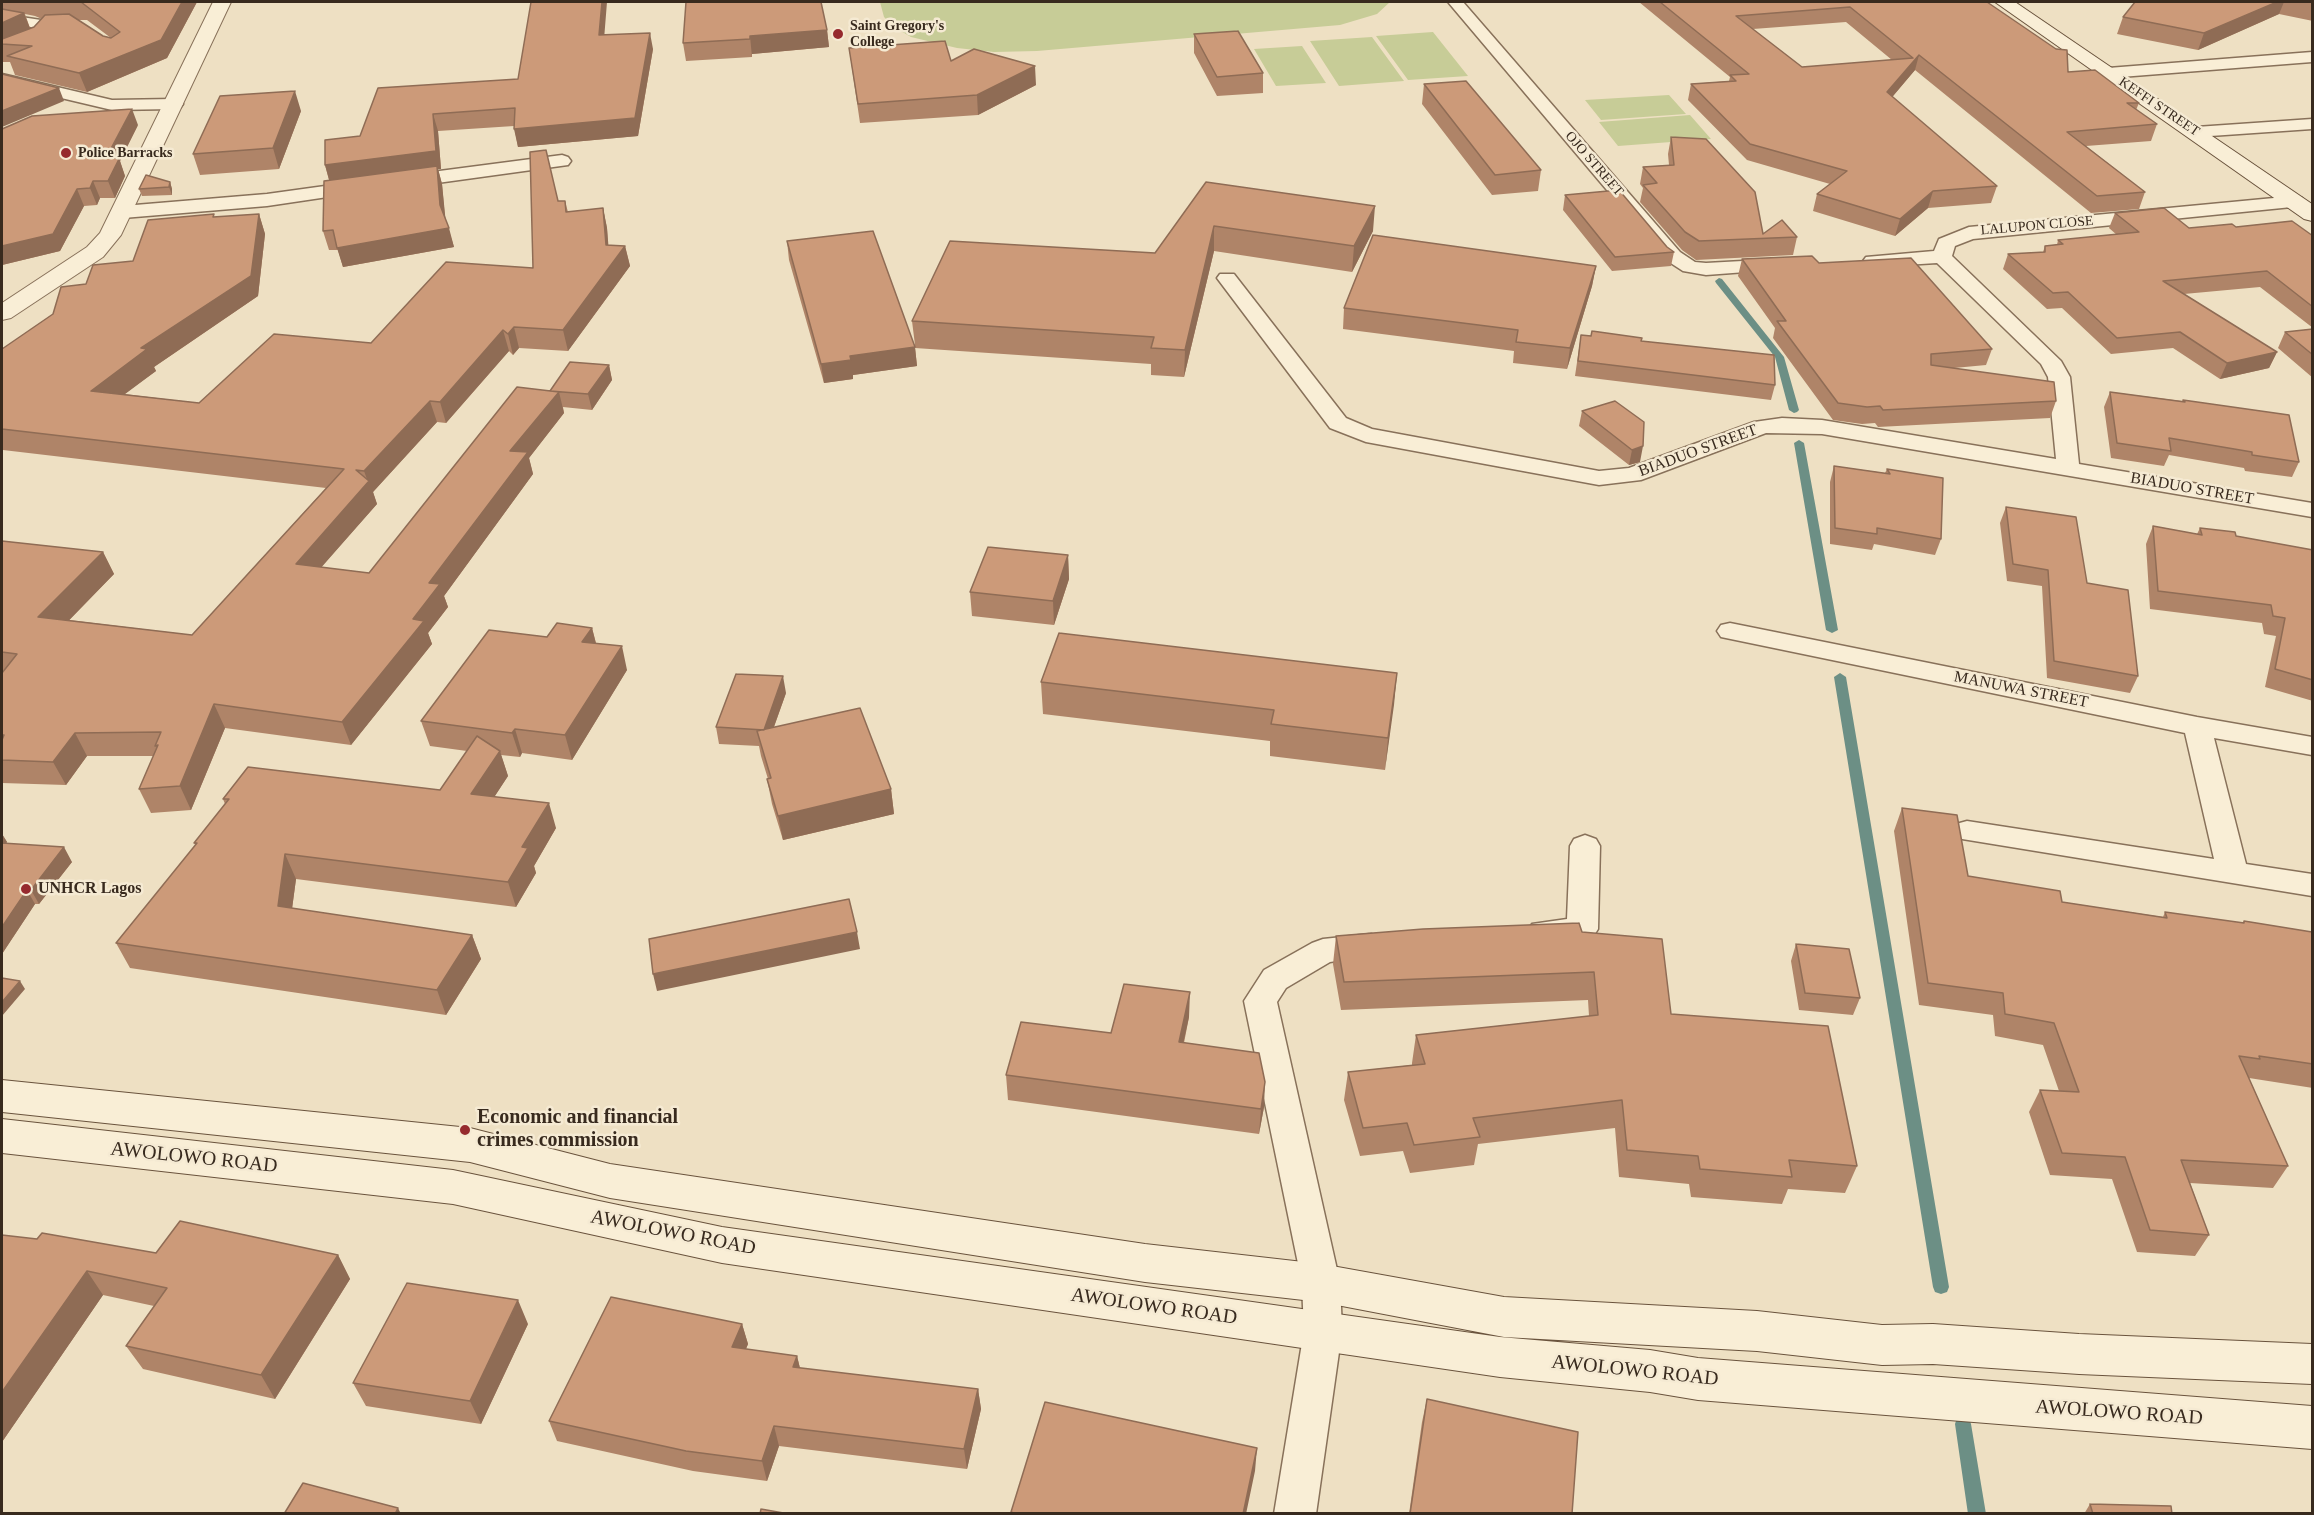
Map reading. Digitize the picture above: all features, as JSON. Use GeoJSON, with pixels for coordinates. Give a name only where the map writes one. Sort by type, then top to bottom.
{"type":"FeatureCollection","features":[{"type":"Feature","properties":{"kind":"main road"},"geometry":{"type":"LineString","coordinates":[[2,314],[95,252],[110,235],[222,2]]}},
{"type":"Feature","properties":{"kind":"main road","name":"KEFFI STREET"},"geometry":{"type":"LineString","coordinates":[[2004,2],[2313,214]]}},
{"type":"Feature","properties":{"kind":"main road"},"geometry":{"type":"LineString","coordinates":[[2,1096],[470,1145],[610,1181],[1145,1263],[1321,1283],[1504,1317],[1757,1331],[1882,1345],[1933,1344],[2079,1354],[2313,1364]]}},
{"type":"Feature","properties":{"kind":"main road","name":"AWOLOWO ROAD"},"geometry":{"type":"LineString","coordinates":[[2,1136],[453,1187],[722,1245],[1500,1357],[1650,1371],[1698,1379],[2313,1428]]}},
{"type":"Feature","properties":{"kind":"street","name":"OJO STREET"},"geometry":{"type":"LineString","coordinates":[[1455,2],[1673,256],[1690,267],[1706,269],[1799,264]]}},
{"type":"Feature","properties":{"kind":"street"},"geometry":{"type":"LineString","coordinates":[[2,20],[34,23],[42,27],[63,24]]}},
{"type":"Feature","properties":{"kind":"street"},"geometry":{"type":"LineString","coordinates":[[2,53],[34,40],[43,33],[42,27]]}},
{"type":"Feature","properties":{"kind":"street"},"geometry":{"type":"LineString","coordinates":[[2108,73],[2313,57]]}},
{"type":"Feature","properties":{"kind":"street"},"geometry":{"type":"LineString","coordinates":[[2,79],[112,105],[174,104]]}},
{"type":"Feature","properties":{"kind":"street"},"geometry":{"type":"LineString","coordinates":[[2196,132],[2313,124]]}},
{"type":"Feature","properties":{"kind":"street"},"geometry":{"type":"LineString","coordinates":[[2280,127],[2309,145]]}},
{"type":"Feature","properties":{"kind":"street"},"geometry":{"type":"LineString","coordinates":[[123,212],[267,200],[562,161]]}},
{"type":"Feature","properties":{"kind":"street","name":"LALUPON CLOSE"},"geometry":{"type":"LineString","coordinates":[[1942,257],[1946,243],[1969,233],[2295,202]]}},
{"type":"Feature","properties":{"kind":"street"},"geometry":{"type":"LineString","coordinates":[[1857,261],[1942,257],[2050,361],[2059,377],[2068,467]]}},
{"type":"Feature","properties":{"kind":"street","name":"BIADUO STREET"},"geometry":{"type":"LineString","coordinates":[[1227,278],[1338,423],[1366,435],[1599,478],[1633,475],[1762,427],[1782,425],[1822,427],[2313,510]]}},
{"type":"Feature","properties":{"kind":"street","name":"MANUWA STREET"},"geometry":{"type":"LineString","coordinates":[[1730,631],[2197,726],[2313,746]]}},
{"type":"Feature","properties":{"kind":"street"},"geometry":{"type":"LineString","coordinates":[[2197,726],[2232,870]]}},
{"type":"Feature","properties":{"kind":"street"},"geometry":{"type":"LineString","coordinates":[[1967,831],[2232,870],[2313,885]]}},
{"type":"Feature","properties":{"kind":"street"},"geometry":{"type":"LineString","coordinates":[[1511,935],[1582,929],[1585,846]]}},
{"type":"Feature","properties":{"kind":"street"},"geometry":{"type":"LineString","coordinates":[[1295,1514],[1323,1331],[1321,1283],[1260,1001],[1275,979],[1323,951],[1406,944]]}},
{"type":"Feature","properties":{"kind":"green space"},"geometry":{"type":"Polygon","coordinates":[[[880,2],[1390,2],[1377,14],[1340,25],[1037,51],[994,52],[957,48],[911,37],[894,27],[884,17],[880,2]]]}},
{"type":"Feature","properties":{"kind":"green space"},"geometry":{"type":"Polygon","coordinates":[[[1433,32],[1468,76],[1408,80],[1376,36],[1433,32]]]}},
{"type":"Feature","properties":{"kind":"green space"},"geometry":{"type":"Polygon","coordinates":[[[1372,37],[1404,81],[1339,86],[1310,41],[1372,37]]]}},
{"type":"Feature","properties":{"kind":"green space"},"geometry":{"type":"Polygon","coordinates":[[[1302,46],[1326,83],[1276,86],[1254,49],[1302,46]]]}},
{"type":"Feature","properties":{"kind":"green space"},"geometry":{"type":"Polygon","coordinates":[[[1669,95],[1686,114],[1601,120],[1585,100],[1669,95]]]}},
{"type":"Feature","properties":{"kind":"green space"},"geometry":{"type":"Polygon","coordinates":[[[1690,115],[1711,139],[1618,146],[1599,122],[1690,115]]]}},
{"type":"Feature","properties":{"kind":"building"},"geometry":{"type":"Polygon","coordinates":[[[81,2],[182,2],[161,40],[79,73],[7,56],[32,46],[2,44],[2,39],[34,27],[45,15],[69,14],[103,36],[111,38],[120,32],[81,2]]]}},
{"type":"Feature","properties":{"kind":"building"},"geometry":{"type":"Polygon","coordinates":[[[531,2],[602,2],[599,35],[650,33],[635,118],[514,129],[515,108],[433,114],[436,151],[325,165],[325,140],[360,136],[378,88],[518,79],[531,2]]]}},
{"type":"Feature","properties":{"kind":"building"},"geometry":{"type":"Polygon","coordinates":[[[686,2],[821,2],[827,30],[750,36],[750,39],[683,43],[686,2]]]}},
{"type":"Feature","properties":{"kind":"building"},"geometry":{"type":"Polygon","coordinates":[[[1660,2],[1987,2],[2056,49],[2067,50],[2068,72],[2095,70],[2139,103],[2127,103],[2157,124],[2067,132],[2145,192],[2097,196],[1919,55],[1887,92],[1997,186],[1933,191],[1900,219],[1817,194],[1847,171],[1750,144],[1691,84],[1736,81],[1730,75],[1749,74],[1660,2]],[[1850,7],[1736,16],[1802,67],[1913,58],[1850,7]]]}},
{"type":"Feature","properties":{"kind":"building"},"geometry":{"type":"Polygon","coordinates":[[[2135,2],[2277,2],[2204,33],[2123,17],[2135,2]]]}},
{"type":"Feature","properties":{"kind":"building"},"geometry":{"type":"Polygon","coordinates":[[[2,9],[24,13],[2,23],[2,9]]]}},
{"type":"Feature","properties":{"kind":"building"},"geometry":{"type":"Polygon","coordinates":[[[1238,31],[1263,73],[1217,77],[1194,34],[1238,31]]]}},
{"type":"Feature","properties":{"kind":"building"},"geometry":{"type":"Polygon","coordinates":[[[945,41],[951,61],[974,49],[1035,66],[977,95],[858,104],[849,48],[945,41]]]}},
{"type":"Feature","properties":{"kind":"building"},"geometry":{"type":"Polygon","coordinates":[[[2,74],[59,88],[2,111],[2,74]]]}},
{"type":"Feature","properties":{"kind":"building"},"geometry":{"type":"Polygon","coordinates":[[[1466,81],[1541,170],[1495,175],[1424,84],[1466,81]]]}},
{"type":"Feature","properties":{"kind":"building"},"geometry":{"type":"Polygon","coordinates":[[[295,91],[273,148],[193,154],[220,96],[295,91]]]}},
{"type":"Feature","properties":{"kind":"building"},"geometry":{"type":"Polygon","coordinates":[[[132,109],[107,156],[119,159],[108,181],[93,181],[90,188],[77,189],[53,234],[2,246],[2,129],[32,116],[132,109]]]}},
{"type":"Feature","properties":{"kind":"building"},"geometry":{"type":"Polygon","coordinates":[[[1671,137],[1706,139],[1755,192],[1763,234],[1782,220],[1797,237],[1699,241],[1685,232],[1643,185],[1657,183],[1643,167],[1674,165],[1671,137]]]}},
{"type":"Feature","properties":{"kind":"building"},"geometry":{"type":"Polygon","coordinates":[[[546,150],[558,201],[565,201],[566,212],[603,208],[606,245],[625,246],[563,330],[514,327],[508,334],[503,330],[440,402],[430,401],[364,471],[356,470],[369,481],[296,564],[369,573],[517,387],[559,392],[510,451],[528,452],[429,583],[440,584],[413,619],[424,621],[342,722],[214,704],[180,786],[139,789],[158,745],[155,746],[161,732],[75,733],[53,762],[2,760],[4,735],[2,735],[2,673],[17,654],[2,652],[2,541],[103,552],[38,617],[192,635],[344,469],[2,429],[2,349],[53,314],[61,287],[86,284],[93,265],[133,261],[148,220],[214,214],[213,217],[259,214],[251,276],[141,348],[147,349],[91,391],[199,403],[274,334],[371,343],[446,262],[533,268],[530,152],[546,150]]]}},
{"type":"Feature","properties":{"kind":"building"},"geometry":{"type":"Polygon","coordinates":[[[437,166],[440,205],[449,228],[337,248],[333,230],[323,231],[324,181],[437,166]]]}},
{"type":"Feature","properties":{"kind":"building"},"geometry":{"type":"Polygon","coordinates":[[[146,175],[170,182],[169,187],[139,189],[146,175]]]}},
{"type":"Feature","properties":{"kind":"building"},"geometry":{"type":"Polygon","coordinates":[[[1206,182],[1375,206],[1354,246],[1214,226],[1185,350],[1151,348],[1154,337],[912,321],[950,241],[1155,253],[1206,182]]]}},
{"type":"Feature","properties":{"kind":"building"},"geometry":{"type":"Polygon","coordinates":[[[1619,190],[1667,247],[1674,252],[1615,257],[1565,195],[1619,190]]]}},
{"type":"Feature","properties":{"kind":"building"},"geometry":{"type":"Polygon","coordinates":[[[2164,208],[2189,228],[2232,224],[2236,227],[2292,221],[2313,236],[2313,307],[2267,271],[2163,281],[2277,352],[2227,363],[2180,332],[2117,338],[2068,292],[2053,293],[2008,254],[2045,252],[2045,246],[2063,244],[2058,240],[2139,232],[2115,213],[2164,208]]]}},
{"type":"Feature","properties":{"kind":"building"},"geometry":{"type":"Polygon","coordinates":[[[873,231],[915,347],[850,356],[851,360],[821,364],[787,241],[873,231]]]}},
{"type":"Feature","properties":{"kind":"building"},"geometry":{"type":"Polygon","coordinates":[[[1373,235],[1596,266],[1570,348],[1516,342],[1518,330],[1344,308],[1373,235]]]}},
{"type":"Feature","properties":{"kind":"building"},"geometry":{"type":"Polygon","coordinates":[[[1812,256],[1819,263],[1911,258],[1992,349],[1931,354],[1931,365],[2054,382],[2056,401],[1883,410],[1880,406],[1867,407],[1838,403],[1777,321],[1786,321],[1742,259],[1812,256]]]}},
{"type":"Feature","properties":{"kind":"building"},"geometry":{"type":"Polygon","coordinates":[[[2313,329],[2313,355],[2285,332],[2313,329]]]}},
{"type":"Feature","properties":{"kind":"building"},"geometry":{"type":"Polygon","coordinates":[[[1592,331],[1642,338],[1641,341],[1774,355],[1775,385],[1578,361],[1581,335],[1591,336],[1592,331]]]}},
{"type":"Feature","properties":{"kind":"building"},"geometry":{"type":"Polygon","coordinates":[[[570,362],[609,365],[588,394],[550,391],[570,362]]]}},
{"type":"Feature","properties":{"kind":"building"},"geometry":{"type":"Polygon","coordinates":[[[2110,392],[2289,415],[2299,462],[2169,438],[2171,451],[2117,443],[2110,392]]]}},
{"type":"Feature","properties":{"kind":"building"},"geometry":{"type":"Polygon","coordinates":[[[1615,401],[1644,422],[1643,446],[1632,450],[1582,411],[1615,401]]]}},
{"type":"Feature","properties":{"kind":"building"},"geometry":{"type":"Polygon","coordinates":[[[1834,466],[1890,474],[1887,469],[1943,478],[1941,539],[1877,528],[1877,534],[1835,528],[1834,466]]]}},
{"type":"Feature","properties":{"kind":"building"},"geometry":{"type":"Polygon","coordinates":[[[2006,507],[2076,517],[2087,583],[2128,590],[2138,676],[2054,661],[2048,570],[2013,564],[2006,507]]]}},
{"type":"Feature","properties":{"kind":"building"},"geometry":{"type":"Polygon","coordinates":[[[2153,526],[2202,535],[2200,528],[2235,532],[2236,536],[2313,550],[2313,680],[2275,669],[2285,618],[2273,616],[2271,605],[2158,591],[2153,526]]]}},
{"type":"Feature","properties":{"kind":"building"},"geometry":{"type":"Polygon","coordinates":[[[988,547],[1068,555],[1053,601],[970,592],[988,547]]]}},
{"type":"Feature","properties":{"kind":"building"},"geometry":{"type":"Polygon","coordinates":[[[557,623],[592,628],[582,642],[622,646],[565,735],[515,729],[512,733],[421,721],[489,630],[547,637],[557,623]]]}},
{"type":"Feature","properties":{"kind":"building"},"geometry":{"type":"Polygon","coordinates":[[[1059,633],[1397,673],[1388,738],[1271,724],[1274,710],[1041,682],[1059,633]]]}},
{"type":"Feature","properties":{"kind":"building"},"geometry":{"type":"Polygon","coordinates":[[[736,674],[783,676],[764,730],[716,727],[736,674]]]}},
{"type":"Feature","properties":{"kind":"building"},"geometry":{"type":"Polygon","coordinates":[[[860,708],[891,789],[778,816],[767,779],[771,778],[757,731],[860,708]]]}},
{"type":"Feature","properties":{"kind":"building"},"geometry":{"type":"Polygon","coordinates":[[[477,736],[500,751],[471,794],[549,803],[522,847],[528,848],[508,882],[285,854],[278,906],[472,935],[437,990],[116,943],[197,843],[194,843],[229,799],[223,799],[248,767],[440,790],[477,736]]]}},
{"type":"Feature","properties":{"kind":"building"},"geometry":{"type":"Polygon","coordinates":[[[1902,808],[1957,815],[1968,876],[2060,891],[2062,902],[2167,918],[2165,912],[2312,932],[2313,1064],[2259,1056],[2260,1059],[2239,1056],[2288,1166],[2181,1160],[2209,1235],[2150,1230],[2125,1157],[2062,1153],[2040,1090],[2079,1092],[2054,1023],[2005,1014],[2003,993],[1928,983],[1902,808]]]}},
{"type":"Feature","properties":{"kind":"building"},"geometry":{"type":"Polygon","coordinates":[[[2,843],[64,847],[31,890],[27,890],[2,927],[2,843]]]}},
{"type":"Feature","properties":{"kind":"building"},"geometry":{"type":"Polygon","coordinates":[[[849,899],[857,932],[653,974],[649,939],[849,899]]]}},
{"type":"Feature","properties":{"kind":"building"},"geometry":{"type":"Polygon","coordinates":[[[1579,923],[1582,932],[1662,939],[1671,1014],[1828,1026],[1857,1166],[1789,1160],[1792,1177],[1700,1169],[1698,1156],[1627,1150],[1622,1100],[1473,1118],[1480,1137],[1414,1145],[1407,1123],[1363,1128],[1348,1072],[1425,1064],[1416,1035],[1598,1015],[1594,972],[1344,982],[1336,936],[1423,929],[1579,923]]]}},
{"type":"Feature","properties":{"kind":"building"},"geometry":{"type":"Polygon","coordinates":[[[1796,944],[1849,949],[1860,998],[1805,993],[1796,944]]]}},
{"type":"Feature","properties":{"kind":"building"},"geometry":{"type":"Polygon","coordinates":[[[2,978],[20,981],[2,1002],[2,978]]]}},
{"type":"Feature","properties":{"kind":"building"},"geometry":{"type":"Polygon","coordinates":[[[1124,984],[1190,992],[1179,1042],[1259,1053],[1265,1082],[1261,1109],[1006,1075],[1021,1022],[1111,1033],[1124,984]]]}},
{"type":"Feature","properties":{"kind":"building"},"geometry":{"type":"Polygon","coordinates":[[[180,1221],[338,1255],[261,1375],[126,1346],[167,1288],[87,1271],[2,1392],[2,1235],[37,1239],[42,1233],[156,1253],[180,1221]]]}},
{"type":"Feature","properties":{"kind":"building"},"geometry":{"type":"Polygon","coordinates":[[[407,1283],[518,1300],[470,1401],[353,1383],[407,1283]]]}},
{"type":"Feature","properties":{"kind":"building"},"geometry":{"type":"Polygon","coordinates":[[[611,1297],[742,1324],[732,1347],[797,1356],[793,1367],[978,1389],[964,1449],[774,1426],[762,1461],[686,1451],[549,1421],[611,1297]]]}},
{"type":"Feature","properties":{"kind":"building"},"geometry":{"type":"Polygon","coordinates":[[[1427,1399],[1578,1432],[1572,1514],[1410,1514],[1427,1399]]]}},
{"type":"Feature","properties":{"kind":"building"},"geometry":{"type":"Polygon","coordinates":[[[1045,1402],[1257,1448],[1243,1514],[1017,1514],[1011,1512],[1045,1402]]]}},
{"type":"Feature","properties":{"kind":"building"},"geometry":{"type":"Polygon","coordinates":[[[303,1483],[398,1508],[395,1514],[284,1514],[303,1483]]]}},
{"type":"Feature","properties":{"kind":"building"},"geometry":{"type":"Polygon","coordinates":[[[2090,1504],[2171,1506],[2172,1514],[2093,1514],[2090,1504]]]}},
{"type":"Feature","properties":{"kind":"building"},"geometry":{"type":"Polygon","coordinates":[[[761,1509],[789,1514],[760,1514],[761,1509]]]}},
{"type":"Feature","properties":{"kind":"waterway"},"geometry":{"type":"LineString","coordinates":[[1719,281],[1779,357],[1794,410]]}},
{"type":"Feature","properties":{"kind":"waterway"},"geometry":{"type":"LineString","coordinates":[[1799,443],[1832,630]]}},
{"type":"Feature","properties":{"kind":"waterway"},"geometry":{"type":"LineString","coordinates":[[1840,677],[1941,1287]]}},
{"type":"Feature","properties":{"kind":"waterway"},"geometry":{"type":"LineString","coordinates":[[1963,1424],[1977,1514]]}},
{"type":"Feature","properties":{"kind":"place","name":"Saint Gregory's College"},"geometry":{"type":"Point","coordinates":[838,34]}},
{"type":"Feature","properties":{"kind":"place","name":"Police Barracks"},"geometry":{"type":"Point","coordinates":[66,153]}},
{"type":"Feature","properties":{"kind":"place","name":"UNHCR Lagos"},"geometry":{"type":"Point","coordinates":[26,889]}},
{"type":"Feature","properties":{"kind":"place","name":"Economic and financial crimes commission"},"geometry":{"type":"Point","coordinates":[465,1130]}}]}
